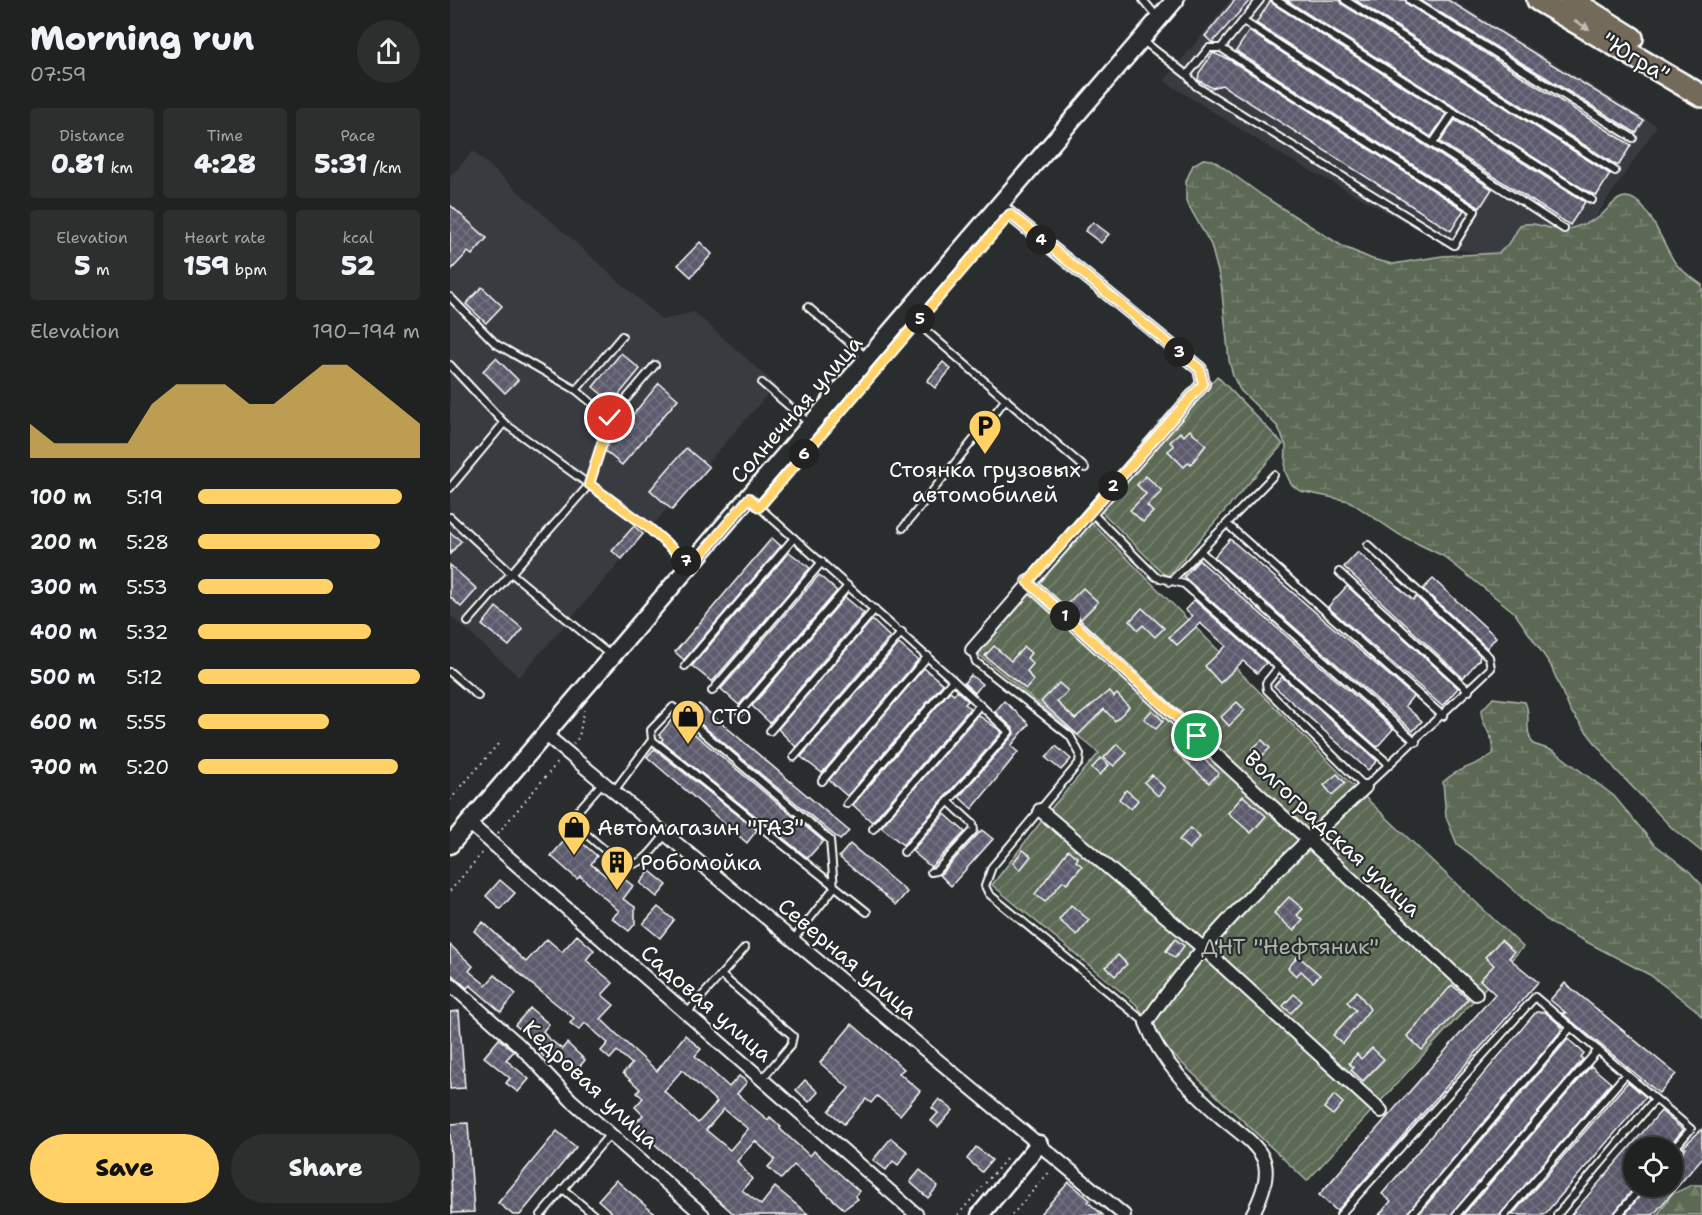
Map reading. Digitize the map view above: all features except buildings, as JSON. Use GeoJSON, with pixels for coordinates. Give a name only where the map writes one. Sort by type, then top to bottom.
{"type":"FeatureCollection","features":[{"type":"Feature","properties":{"kind":"highway","name":"\"Югра\""},"geometry":{"type":"LineString","coordinates":[[1538,0],[1702,96]]}},
{"type":"Feature","properties":{"kind":"highway","name":"\"Югра\""},"geometry":{"type":"LineString","coordinates":[[1571,0],[1702,81]]}},
{"type":"Feature","properties":{"kind":"street","name":"Солнечная улица"},"geometry":{"type":"LineString","coordinates":[[450,845],[812,426],[1174,0]]}},
{"type":"Feature","properties":{"kind":"street"},"geometry":{"type":"LineString","coordinates":[[972,650],[1028,582],[1203,384],[1200,369],[1000,206]]}},
{"type":"Feature","properties":{"kind":"street","name":"Волгоградская улица"},"geometry":{"type":"LineString","coordinates":[[1028,582],[1476,994]]}},
{"type":"Feature","properties":{"kind":"street","name":"Северная улица"},"geometry":{"type":"LineString","coordinates":[[546,735],[1124,1215]]}},
{"type":"Feature","properties":{"kind":"street"},"geometry":{"type":"LineString","coordinates":[[1252,1215],[1264,1184],[1263,1159],[1249,1140],[1199,1097],[1172,1069],[1160,1054],[1146,1023],[1203,948],[1309,839],[1365,787]]}},
{"type":"Feature","properties":{"kind":"street"},"geometry":{"type":"LineString","coordinates":[[1040,810],[1203,948],[1382,1111]]}},
{"type":"Feature","properties":{"kind":"street","name":"Садовая улица"},"geometry":{"type":"LineString","coordinates":[[469,823],[917,1215]]}},
{"type":"Feature","properties":{"kind":"street","name":"Кедровая улица"},"geometry":{"type":"LineString","coordinates":[[450,984],[519,1044],[571,1100],[703,1215]]}},
{"type":"Feature","properties":{"kind":"street"},"geometry":{"type":"LineString","coordinates":[[980,1215],[1039,1144]]}},
{"type":"Feature","properties":{"kind":"lane"},"geometry":{"type":"LineString","coordinates":[[1143,0],[1159,19]]}},
{"type":"Feature","properties":{"kind":"lane"},"geometry":{"type":"LineString","coordinates":[[1221,48],[1260,0]]}},
{"type":"Feature","properties":{"kind":"lane"},"geometry":{"type":"LineString","coordinates":[[1276,0],[1592,200]]}},
{"type":"Feature","properties":{"kind":"lane"},"geometry":{"type":"LineString","coordinates":[[1345,0],[1616,171]]}},
{"type":"Feature","properties":{"kind":"lane"},"geometry":{"type":"LineString","coordinates":[[1410,0],[1633,138]]}},
{"type":"Feature","properties":{"kind":"lane"},"geometry":{"type":"LineString","coordinates":[[1243,21],[1564,229]]}},
{"type":"Feature","properties":{"kind":"lane"},"geometry":{"type":"LineString","coordinates":[[1141,39],[1187,75],[1196,87],[1454,245],[1475,211],[1221,48],[1209,48],[1187,75]]}},
{"type":"Feature","properties":{"kind":"lane"},"geometry":{"type":"LineString","coordinates":[[1433,143],[1454,112]]}},
{"type":"Feature","properties":{"kind":"lane"},"geometry":{"type":"LineString","coordinates":[[450,297],[496,344],[576,390],[610,418]]}},
{"type":"Feature","properties":{"kind":"lane"},"geometry":{"type":"LineString","coordinates":[[808,307],[869,359]]}},
{"type":"Feature","properties":{"kind":"lane"},"geometry":{"type":"LineString","coordinates":[[907,315],[1085,468]]}},
{"type":"Feature","properties":{"kind":"lane"},"geometry":{"type":"LineString","coordinates":[[576,390],[622,336]]}},
{"type":"Feature","properties":{"kind":"lane"},"geometry":{"type":"LineString","coordinates":[[450,365],[504,423],[649,528],[692,566]]}},
{"type":"Feature","properties":{"kind":"lane"},"geometry":{"type":"LineString","coordinates":[[468,622],[589,484],[610,418],[655,365]]}},
{"type":"Feature","properties":{"kind":"lane"},"geometry":{"type":"LineString","coordinates":[[762,383],[812,426]]}},
{"type":"Feature","properties":{"kind":"lane"},"geometry":{"type":"LineString","coordinates":[[903,528],[1006,399]]}},
{"type":"Feature","properties":{"kind":"lane"},"geometry":{"type":"LineString","coordinates":[[450,488],[504,423]]}},
{"type":"Feature","properties":{"kind":"lane"},"geometry":{"type":"LineString","coordinates":[[1170,582],[1274,475]]}},
{"type":"Feature","properties":{"kind":"lane"},"geometry":{"type":"LineString","coordinates":[[749,498],[902,632],[1009,732],[904,852]]}},
{"type":"Feature","properties":{"kind":"lane"},"geometry":{"type":"LineString","coordinates":[[1090,511],[1156,577],[1184,584],[1390,765]]}},
{"type":"Feature","properties":{"kind":"lane"},"geometry":{"type":"LineString","coordinates":[[450,517],[511,573],[612,657]]}},
{"type":"Feature","properties":{"kind":"lane"},"geometry":{"type":"LineString","coordinates":[[1227,524],[1443,716]]}},
{"type":"Feature","properties":{"kind":"lane"},"geometry":{"type":"LineString","coordinates":[[685,666],[794,538]]}},
{"type":"Feature","properties":{"kind":"lane"},"geometry":{"type":"LineString","coordinates":[[1279,667],[1266,683],[1267,690],[1365,787],[1416,742],[1491,668],[1489,657],[1368,545]]}},
{"type":"Feature","properties":{"kind":"lane"},"geometry":{"type":"LineString","coordinates":[[1200,551],[1416,742]]}},
{"type":"Feature","properties":{"kind":"lane"},"geometry":{"type":"LineString","coordinates":[[712,691],[822,562]]}},
{"type":"Feature","properties":{"kind":"lane"},"geometry":{"type":"LineString","coordinates":[[1339,572],[1469,691]]}},
{"type":"Feature","properties":{"kind":"lane"},"geometry":{"type":"LineString","coordinates":[[740,712],[848,586]]}},
{"type":"Feature","properties":{"kind":"lane"},"geometry":{"type":"LineString","coordinates":[[770,731],[875,609]]}},
{"type":"Feature","properties":{"kind":"lane"},"geometry":{"type":"LineString","coordinates":[[794,757],[902,632]]}},
{"type":"Feature","properties":{"kind":"lane"},"geometry":{"type":"LineString","coordinates":[[972,650],[976,662],[1070,736],[1080,754],[1079,763],[992,867],[985,886],[989,894],[1146,1023]]}},
{"type":"Feature","properties":{"kind":"lane"},"geometry":{"type":"LineString","coordinates":[[822,781],[928,656]]}},
{"type":"Feature","properties":{"kind":"lane"},"geometry":{"type":"LineString","coordinates":[[450,672],[478,696]]}},
{"type":"Feature","properties":{"kind":"lane"},"geometry":{"type":"LineString","coordinates":[[847,804],[953,680]]}},
{"type":"Feature","properties":{"kind":"lane"},"geometry":{"type":"LineString","coordinates":[[873,829],[979,706]]}},
{"type":"Feature","properties":{"kind":"lane"},"geometry":{"type":"LineString","coordinates":[[614,791],[652,740],[651,729],[673,707],[830,840],[834,888],[793,940]]}},
{"type":"Feature","properties":{"kind":"lane"},"geometry":{"type":"LineString","coordinates":[[652,740],[834,888],[867,912]]}},
{"type":"Feature","properties":{"kind":"lane"},"geometry":{"type":"LineString","coordinates":[[603,782],[570,820],[622,865],[632,867],[642,862],[665,835]]}},
{"type":"Feature","properties":{"kind":"lane"},"geometry":{"type":"LineString","coordinates":[[931,872],[936,871],[974,830],[973,824],[949,802]]}},
{"type":"Feature","properties":{"kind":"lane"},"geometry":{"type":"LineString","coordinates":[[687,1014],[745,948]]}},
{"type":"Feature","properties":{"kind":"lane"},"geometry":{"type":"LineString","coordinates":[[721,975],[793,1036],[790,1045],[762,1079]]}},
{"type":"Feature","properties":{"kind":"lane"},"geometry":{"type":"LineString","coordinates":[[1340,1215],[1535,997],[1691,1129],[1683,1138]]}},
{"type":"Feature","properties":{"kind":"lane"},"geometry":{"type":"LineString","coordinates":[[1411,1215],[1571,1027]]}},
{"type":"Feature","properties":{"kind":"lane"},"geometry":{"type":"LineString","coordinates":[[1456,1215],[1598,1050]]}},
{"type":"Feature","properties":{"kind":"lane"},"geometry":{"type":"LineString","coordinates":[[1505,1215],[1626,1074]]}},
{"type":"Feature","properties":{"kind":"lane"},"geometry":{"type":"LineString","coordinates":[[1557,1215],[1655,1100]]}},
{"type":"Feature","properties":{"kind":"lane"},"geometry":{"type":"LineString","coordinates":[[543,1214],[610,1134]]}},
{"type":"Feature","properties":{"kind":"lane"},"geometry":{"type":"LineString","coordinates":[[563,1189],[594,1215]]}},
{"type":"Feature","properties":{"kind":"lane"},"geometry":{"type":"LineString","coordinates":[[1618,1215],[1633,1197]]}},
{"type":"Feature","properties":{"kind":"path"},"geometry":{"type":"LineString","coordinates":[[450,891],[579,737],[584,710]]}},
{"type":"Feature","properties":{"kind":"path"},"geometry":{"type":"LineString","coordinates":[[450,800],[498,744]]}},
{"type":"Feature","properties":{"kind":"path"},"geometry":{"type":"LineString","coordinates":[[958,1215],[1012,1153]]}},
{"type":"Feature","properties":{"kind":"path"},"geometry":{"type":"LineString","coordinates":[[1012,1215],[1053,1167]]}},
{"type":"Feature","properties":{"kind":"shaded area"},"geometry":{"type":"Polygon","coordinates":[[[1231,0],[1453,0],[1657,126],[1564,264],[1454,249],[1280,154],[1164,81],[1231,0]]]}},
{"type":"Feature","properties":{"kind":"shaded area"},"geometry":{"type":"Polygon","coordinates":[[[473,151],[662,320],[694,312],[776,385],[519,677],[450,615],[450,177],[473,151]]]}},
{"type":"Feature","properties":{"kind":"green space"},"geometry":{"type":"Polygon","coordinates":[[[1203,159],[1213,160],[1263,196],[1342,246],[1372,259],[1393,264],[1442,256],[1499,253],[1511,241],[1520,225],[1532,224],[1569,229],[1596,219],[1621,198],[1630,198],[1639,203],[1647,212],[1677,265],[1702,285],[1702,852],[1673,829],[1616,770],[1570,710],[1550,664],[1514,612],[1443,556],[1400,535],[1349,501],[1300,491],[1291,484],[1285,471],[1286,446],[1278,427],[1240,390],[1233,376],[1229,360],[1221,283],[1211,245],[1186,201],[1186,181],[1193,165],[1203,159]]]}},
{"type":"Feature","properties":{"kind":"green space"},"geometry":{"type":"Polygon","coordinates":[[[1217,376],[1283,444],[1167,577],[1101,511],[1217,376]]]}},
{"type":"Feature","properties":{"kind":"green space","name":"ДНТ \"Нефтяник\""},"geometry":{"type":"Polygon","coordinates":[[[1090,521],[1349,782],[1523,947],[1307,1181],[1169,1051],[1136,1004],[992,885],[1054,805],[1099,753],[978,654],[1090,521]]]}},
{"type":"Feature","properties":{"kind":"green space"},"geometry":{"type":"Polygon","coordinates":[[[1493,698],[1525,702],[1529,733],[1533,744],[1554,751],[1614,796],[1653,843],[1689,871],[1702,885],[1702,1017],[1695,1009],[1650,975],[1550,923],[1489,868],[1457,844],[1446,817],[1443,782],[1455,773],[1493,754],[1493,742],[1481,711],[1493,698]]]}},
{"type":"Feature","properties":{"kind":"green space"},"geometry":{"type":"Polygon","coordinates":[[[1692,1185],[1702,1185],[1702,1215],[1657,1215],[1670,1197],[1683,1197],[1683,1189],[1692,1185]]]}},
{"type":"Feature","properties":{"kind":"place","name":"Стоянка грузовых автомобилей"},"geometry":{"type":"Point","coordinates":[985,455]}},
{"type":"Feature","properties":{"kind":"place","name":"СТО"},"geometry":{"type":"Point","coordinates":[688,745]}},
{"type":"Feature","properties":{"kind":"place","name":"Автомагазин \"ГАЗ\""},"geometry":{"type":"Point","coordinates":[574,856]}},
{"type":"Feature","properties":{"kind":"place","name":"Робомойка"},"geometry":{"type":"Point","coordinates":[617,891]}},
{"type":"Feature","properties":{"kind":"route"},"geometry":{"type":"LineString","coordinates":[[610,418],[589,484],[649,528],[692,566],[749,498],[759,507],[1010,214],[1200,369],[1203,384],[1028,582],[1197,736]]}}]}
